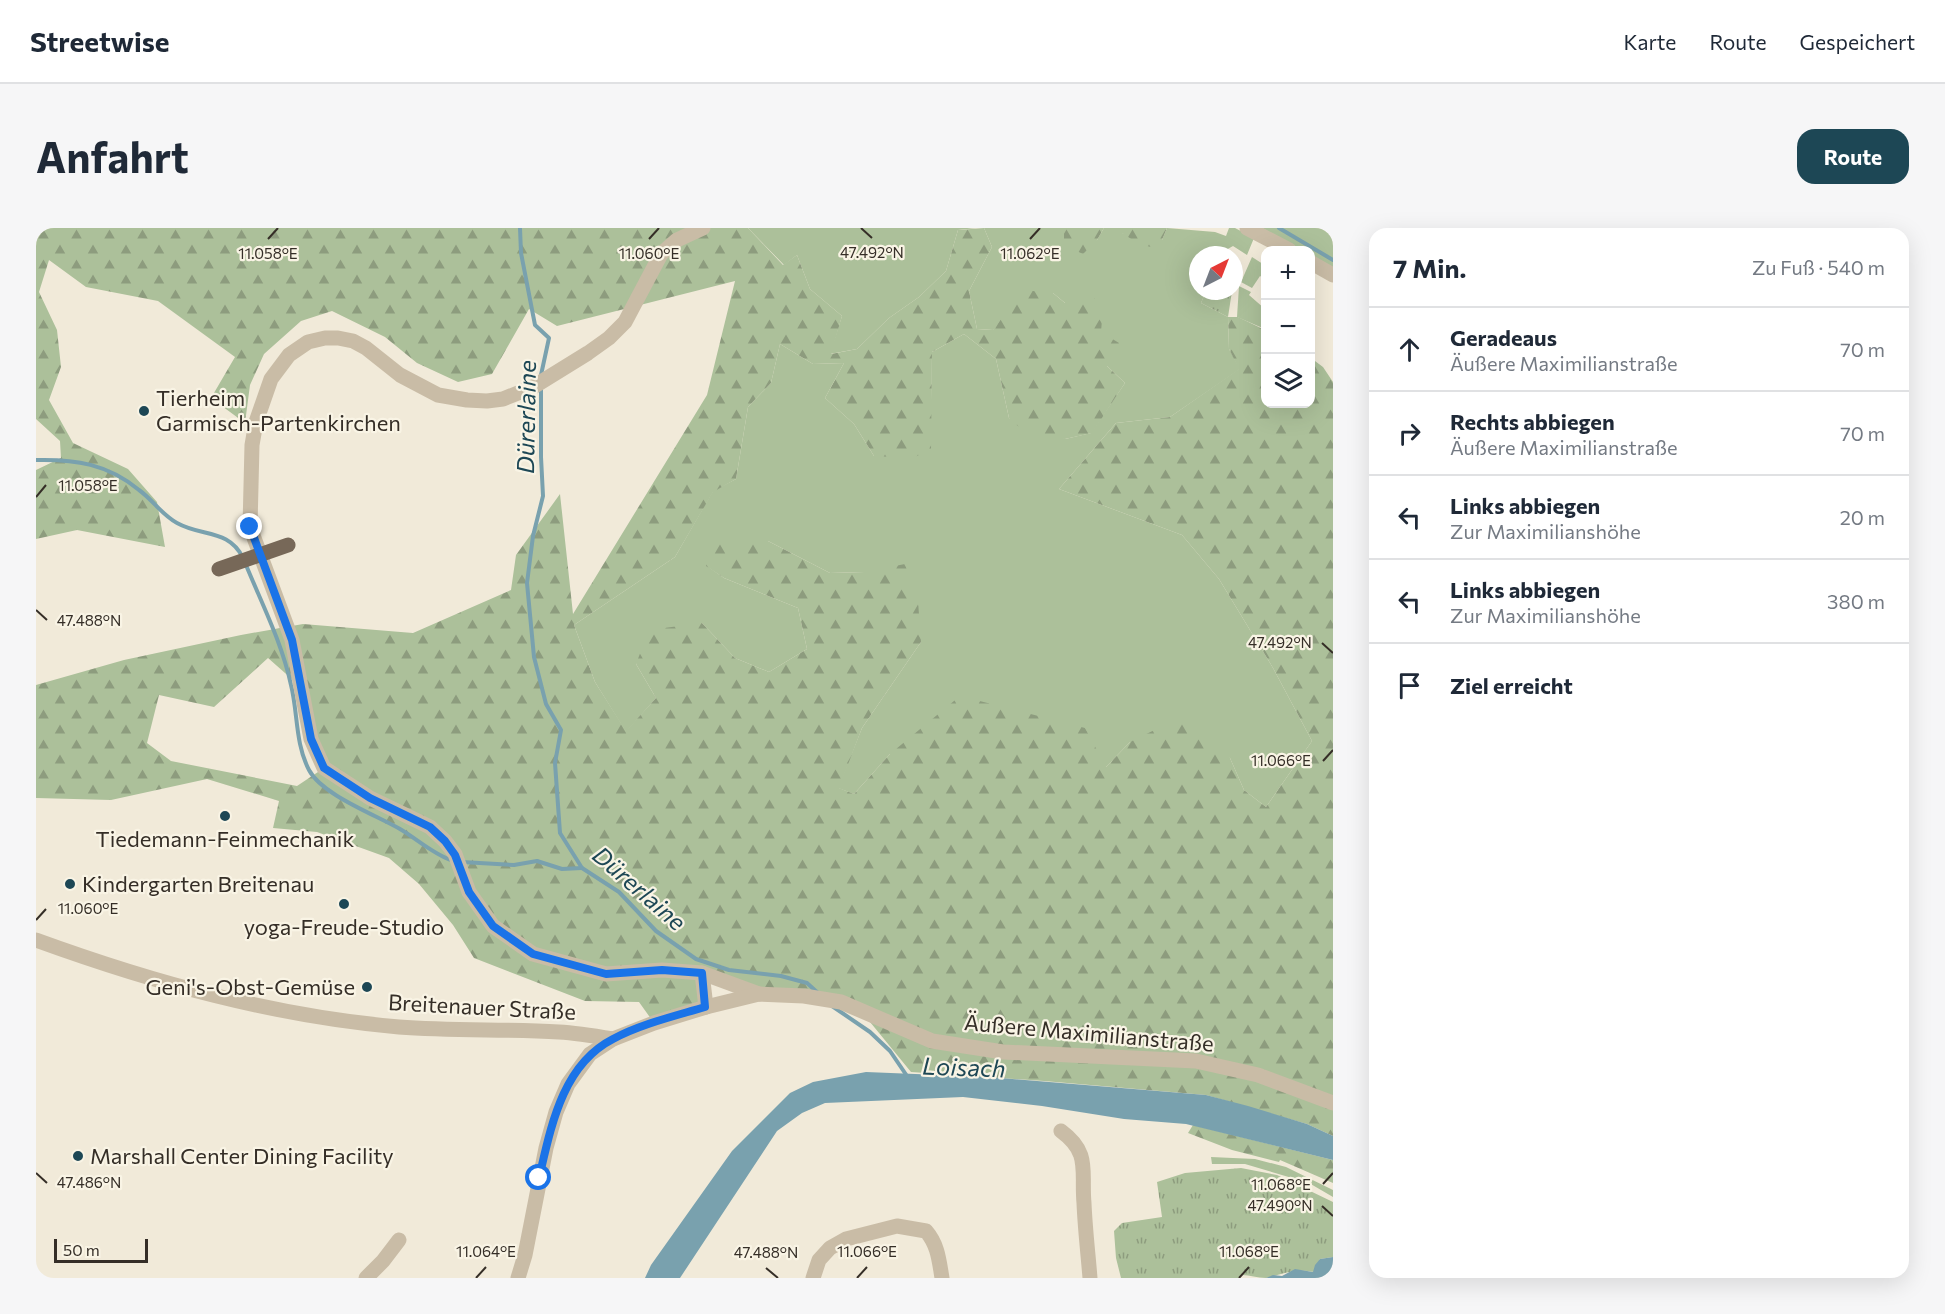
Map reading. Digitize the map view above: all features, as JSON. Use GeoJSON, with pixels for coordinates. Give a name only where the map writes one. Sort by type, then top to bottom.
{"type":"FeatureCollection","features":[{"type":"Feature","properties":{"kind":"main road"},"geometry":{"type":"LineString","coordinates":[[219,569],[288,545]]}},
{"type":"Feature","properties":{"kind":"street"},"geometry":{"type":"LineString","coordinates":[[703,228],[676,240],[661,254],[625,322],[609,338],[533,387],[503,399],[487,401],[453,399],[419,386],[399,375],[366,348],[353,341],[325,338],[308,342],[289,355],[271,380],[256,422],[252,445],[250,527],[292,640],[311,739],[324,768],[370,798],[430,827],[445,841],[458,861],[469,892],[493,926],[533,954],[606,974],[662,970],[702,973],[759,994]]}},
{"type":"Feature","properties":{"kind":"street"},"geometry":{"type":"LineString","coordinates":[[1247,228],[1281,246]]}},
{"type":"Feature","properties":{"kind":"street"},"geometry":{"type":"LineString","coordinates":[[1315,264],[1333,274]]}},
{"type":"Feature","properties":{"kind":"street","name":"Breitenauer Straße"},"geometry":{"type":"LineString","coordinates":[[36,940],[140,976],[212,996],[276,1010],[400,1027],[561,1032],[613,1039]]}},
{"type":"Feature","properties":{"kind":"street"},"geometry":{"type":"LineString","coordinates":[[702,973],[705,1007]]}},
{"type":"Feature","properties":{"kind":"street","name":"Äußere Maximilianstraße"},"geometry":{"type":"LineString","coordinates":[[518,1278],[531,1230],[546,1148],[556,1112],[568,1084],[590,1054],[613,1039],[705,1007],[759,994],[804,996],[841,1002],[932,1041],[1008,1053],[1196,1061],[1258,1075],[1333,1103]]}},
{"type":"Feature","properties":{"kind":"street"},"geometry":{"type":"LineString","coordinates":[[1061,1131],[1073,1140],[1085,1169],[1083,1199],[1090,1278]]}},
{"type":"Feature","properties":{"kind":"street"},"geometry":{"type":"LineString","coordinates":[[813,1278],[819,1260],[830,1248],[846,1239],[897,1226],[926,1231],[933,1239],[938,1251],[942,1278]]}},
{"type":"Feature","properties":{"kind":"street"},"geometry":{"type":"LineString","coordinates":[[366,1278],[399,1240]]}},
{"type":"Feature","properties":{"kind":"green space"},"geometry":{"type":"Polygon","coordinates":[[[36,228],[748,228],[783,265],[797,255],[810,289],[842,316],[831,354],[857,349],[889,318],[919,297],[946,271],[958,230],[984,228],[992,247],[969,291],[977,329],[993,330],[1023,290],[1053,293],[1065,303],[1088,292],[1103,307],[1101,332],[1119,343],[1107,366],[1125,383],[1092,433],[1065,439],[1031,438],[1009,418],[996,359],[964,334],[932,352],[931,449],[913,458],[874,456],[854,424],[825,398],[844,363],[813,364],[780,344],[771,383],[748,407],[736,479],[713,492],[675,557],[574,625],[595,682],[626,731],[656,698],[636,664],[649,630],[702,623],[735,658],[769,672],[807,649],[798,608],[724,578],[706,566],[719,540],[768,541],[830,573],[864,572],[905,564],[918,601],[921,642],[862,728],[839,788],[854,794],[890,754],[960,696],[1085,728],[1106,767],[1130,742],[1179,718],[1230,758],[1244,790],[1266,807],[1312,741],[1273,668],[1219,579],[1182,535],[1059,489],[1116,423],[1170,417],[1239,369],[1229,349],[1228,317],[1238,317],[1261,328],[1261,408],[1315,408],[1315,361],[1323,367],[1333,382],[1333,1136],[1307,1124],[1206,1095],[911,1072],[861,1011],[759,994],[702,973],[706,1007],[654,1023],[639,1002],[585,1001],[474,958],[453,925],[419,884],[389,858],[317,832],[273,828],[279,801],[207,779],[111,800],[36,798],[36,685],[124,660],[303,624],[413,633],[511,590],[516,555],[560,494],[573,614],[707,395],[735,281],[557,326],[529,309],[492,374],[458,382],[417,363],[385,337],[332,311],[301,321],[264,354],[250,385],[245,423],[211,398],[235,357],[158,301],[86,287],[49,260],[39,292],[57,330],[61,367],[49,400],[73,443],[128,469],[157,502],[165,547],[77,530],[36,539],[36,470],[61,458],[60,441],[36,419],[36,228]],[[268,658],[214,707],[159,695],[147,743],[171,761],[297,786],[324,768],[302,688],[268,658]]]}},
{"type":"Feature","properties":{"kind":"green space"},"geometry":{"type":"Polygon","coordinates":[[[748,228],[976,228],[958,230],[946,271],[919,297],[889,318],[857,349],[830,354],[842,316],[810,289],[797,255],[784,265],[748,228]]]}},
{"type":"Feature","properties":{"kind":"green space"},"geometry":{"type":"Polygon","coordinates":[[[984,228],[1064,228],[1064,245],[1097,240],[1104,228],[1122,228],[1122,233],[1162,240],[1167,228],[1215,232],[1226,236],[1229,228],[1235,228],[1254,238],[1247,255],[1243,252],[1243,246],[1189,246],[1189,300],[1202,300],[1201,303],[1228,317],[1229,349],[1240,369],[1170,417],[1116,423],[1059,489],[1182,535],[1219,579],[1273,668],[1312,741],[1266,807],[1244,790],[1230,758],[1130,742],[1106,767],[890,754],[854,794],[838,788],[862,728],[921,642],[864,572],[830,573],[768,541],[707,566],[724,578],[798,608],[807,649],[769,672],[735,658],[702,623],[636,664],[656,698],[626,732],[595,682],[574,625],[675,557],[713,491],[736,479],[748,407],[771,383],[780,344],[813,364],[844,363],[825,398],[854,424],[874,456],[930,449],[932,352],[964,334],[996,359],[1009,418],[1065,439],[1091,433],[1125,383],[1107,366],[1100,332],[1053,293],[993,330],[977,329],[969,291],[992,247],[984,228]]]}},
{"type":"Feature","properties":{"kind":"green space"},"geometry":{"type":"Polygon","coordinates":[[[1064,228],[1104,228],[1097,240],[1083,254],[1064,245],[1064,228]]]}},
{"type":"Feature","properties":{"kind":"green space"},"geometry":{"type":"Polygon","coordinates":[[[1122,228],[1167,228],[1162,240],[1155,248],[1139,244],[1122,233],[1122,228]]]}},
{"type":"Feature","properties":{"kind":"green space"},"geometry":{"type":"Polygon","coordinates":[[[1262,228],[1333,228],[1333,268],[1315,258],[1315,246],[1295,246],[1262,228]]]}},
{"type":"Feature","properties":{"kind":"green space"},"geometry":{"type":"Polygon","coordinates":[[[1252,257],[1261,263],[1261,277],[1252,288],[1243,283],[1243,277],[1252,257]]]}},
{"type":"Feature","properties":{"kind":"green space"},"geometry":{"type":"Polygon","coordinates":[[[1243,288],[1251,292],[1249,295],[1261,306],[1261,327],[1237,317],[1238,300],[1243,300],[1243,288]]]}},
{"type":"Feature","properties":{"kind":"green space"},"geometry":{"type":"Polygon","coordinates":[[[1202,300],[1231,300],[1228,317],[1201,303],[1202,300]]]}},
{"type":"Feature","properties":{"kind":"green space"},"geometry":{"type":"Polygon","coordinates":[[[1193,1125],[1333,1160],[1333,1183],[1280,1160],[1279,1162],[1232,1150],[1188,1133],[1193,1125]]]}},
{"type":"Feature","properties":{"kind":"green space"},"geometry":{"type":"Polygon","coordinates":[[[1211,1157],[1255,1159],[1286,1167],[1333,1190],[1333,1197],[1309,1183],[1245,1164],[1212,1164],[1211,1157]]]}},
{"type":"Feature","properties":{"kind":"green space"},"geometry":{"type":"Polygon","coordinates":[[[1241,1168],[1277,1175],[1333,1202],[1333,1257],[1320,1259],[1314,1272],[1295,1271],[1266,1278],[1242,1275],[1239,1278],[1121,1278],[1116,1258],[1114,1231],[1122,1223],[1162,1217],[1157,1182],[1185,1173],[1241,1168]]]}},
{"type":"Feature","properties":{"kind":"water"},"geometry":{"type":"Polygon","coordinates":[[[866,1072],[989,1077],[1206,1095],[1307,1124],[1333,1136],[1333,1160],[1186,1124],[1124,1119],[963,1097],[825,1103],[802,1113],[777,1131],[680,1278],[645,1278],[651,1265],[732,1151],[790,1093],[813,1082],[866,1072]]]}},
{"type":"Feature","properties":{"kind":"water"},"geometry":{"type":"Polygon","coordinates":[[[1333,1257],[1333,1278],[1266,1278],[1273,1275],[1282,1276],[1295,1269],[1313,1272],[1320,1259],[1333,1257]]]}},
{"type":"Feature","properties":{"kind":"waterway","name":"Dürerlaine"},"geometry":{"type":"LineString","coordinates":[[520,228],[521,253],[535,325],[549,338],[541,375]]}},
{"type":"Feature","properties":{"kind":"waterway"},"geometry":{"type":"LineString","coordinates":[[1279,228],[1333,260]]}},
{"type":"Feature","properties":{"kind":"waterway","name":"Dürerlaine"},"geometry":{"type":"LineString","coordinates":[[541,386],[543,496],[533,536],[527,583],[534,657],[546,704],[561,730],[555,763],[560,833],[582,868],[619,892],[656,931],[696,959],[729,970],[781,976],[807,983],[818,993]]}},
{"type":"Feature","properties":{"kind":"waterway"},"geometry":{"type":"LineString","coordinates":[[36,460],[78,462],[115,474],[144,494],[172,520],[186,527],[223,538],[230,542],[243,558]]}},
{"type":"Feature","properties":{"kind":"waterway"},"geometry":{"type":"LineString","coordinates":[[246,565],[287,669],[301,749],[309,770],[325,788],[337,796],[400,829],[431,850],[451,860]]}},
{"type":"Feature","properties":{"kind":"waterway"},"geometry":{"type":"LineString","coordinates":[[462,862],[514,865],[537,861],[562,869],[582,868]]}},
{"type":"Feature","properties":{"kind":"waterway","name":"Dürerlaine"},"geometry":{"type":"LineString","coordinates":[[832,1006],[870,1032],[890,1051],[907,1076]]}},
{"type":"Feature","properties":{"kind":"place","name":"Tierheim Garmisch-Partenkirchen"},"geometry":{"type":"Point","coordinates":[144,411]}},
{"type":"Feature","properties":{"kind":"place","name":"Tiedemann-Feinmechanik"},"geometry":{"type":"Point","coordinates":[225,816]}},
{"type":"Feature","properties":{"kind":"place","name":"Kindergarten Breitenau"},"geometry":{"type":"Point","coordinates":[70,884]}},
{"type":"Feature","properties":{"kind":"place","name":"yoga-Freude-Studio"},"geometry":{"type":"Point","coordinates":[344,904]}},
{"type":"Feature","properties":{"kind":"place","name":"Geni's-Obst-Gemüse"},"geometry":{"type":"Point","coordinates":[367,987]}},
{"type":"Feature","properties":{"kind":"place","name":"Marshall Center Dining Facility"},"geometry":{"type":"Point","coordinates":[78,1156]}},
{"type":"Feature","properties":{"kind":"route"},"geometry":{"type":"LineString","coordinates":[[250,527],[292,640],[311,739],[324,768],[370,798],[430,827],[445,841],[455,855],[469,892],[493,926],[533,954],[606,974],[662,970],[702,973],[705,1007],[613,1039],[590,1054],[568,1084],[556,1112],[539,1178]]}},
{"type":"Feature","properties":{"kind":"water label","name":"Loisach"},"geometry":{"type":"Point","coordinates":[964,1068]}}]}
